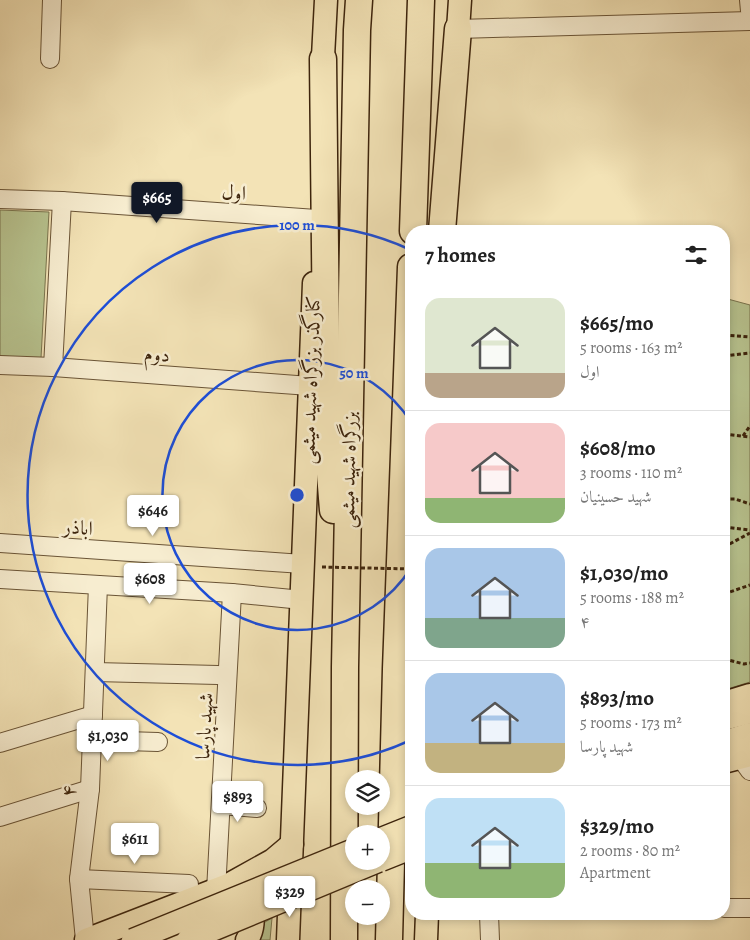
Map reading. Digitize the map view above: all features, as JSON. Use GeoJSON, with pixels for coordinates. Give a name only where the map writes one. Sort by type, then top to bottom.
{"type":"FeatureCollection","features":[{"type":"Feature","properties":{"kind":"highway","name":"بزرگراه شهید میثمی"},"geometry":{"type":"LineString","coordinates":[[344,940],[345,667],[356,40],[359,0]]}},
{"type":"Feature","properties":{"kind":"highway"},"geometry":{"type":"LineString","coordinates":[[413,225],[421,0]]}},
{"type":"Feature","properties":{"kind":"highway"},"geometry":{"type":"LineString","coordinates":[[442,225],[458,29]]}},
{"type":"Feature","properties":{"kind":"highway"},"geometry":{"type":"LineString","coordinates":[[323,58],[327,438],[345,667]]}},
{"type":"Feature","properties":{"kind":"highway"},"geometry":{"type":"LineString","coordinates":[[389,940],[405,428]]}},
{"type":"Feature","properties":{"kind":"highway"},"geometry":{"type":"LineString","coordinates":[[396,669],[405,615]]}},
{"type":"Feature","properties":{"kind":"main road","name":"کنارگذر بزرگراه شهید میثمی"},"geometry":{"type":"LineString","coordinates":[[288,940],[302,600],[312,565],[310,386],[326,0]]}},
{"type":"Feature","properties":{"kind":"main road"},"geometry":{"type":"LineString","coordinates":[[453,225],[460,0]]}},
{"type":"Feature","properties":{"kind":"main road"},"geometry":{"type":"LineString","coordinates":[[734,740],[750,695]]}},
{"type":"Feature","properties":{"kind":"main road"},"geometry":{"type":"LineString","coordinates":[[734,740],[750,712]]}},
{"type":"Feature","properties":{"kind":"main road"},"geometry":{"type":"LineString","coordinates":[[390,835],[405,829]]}},
{"type":"Feature","properties":{"kind":"main road"},"geometry":{"type":"LineString","coordinates":[[86,940],[222,888],[273,860],[292,844]]}},
{"type":"Feature","properties":{"kind":"main road"},"geometry":{"type":"LineString","coordinates":[[390,857],[405,851]]}},
{"type":"Feature","properties":{"kind":"main road"},"geometry":{"type":"LineString","coordinates":[[133,940],[345,854]]}},
{"type":"Feature","properties":{"kind":"main road"},"geometry":{"type":"LineString","coordinates":[[188,940],[358,870]]}},
{"type":"Feature","properties":{"kind":"main road"},"geometry":{"type":"LineString","coordinates":[[222,888],[239,891],[248,901],[252,913],[252,925],[247,940]]}},
{"type":"Feature","properties":{"kind":"main road"},"geometry":{"type":"LineString","coordinates":[[426,920],[426,940]]}},
{"type":"Feature","properties":{"kind":"street"},"geometry":{"type":"LineString","coordinates":[[50,59],[52,0]]}},
{"type":"Feature","properties":{"kind":"street"},"geometry":{"type":"LineString","coordinates":[[749,0],[750,11]]}},
{"type":"Feature","properties":{"kind":"street"},"geometry":{"type":"LineString","coordinates":[[458,29],[750,21]]}},
{"type":"Feature","properties":{"kind":"street","name":"اول"},"geometry":{"type":"LineString","coordinates":[[0,199],[62,201],[316,219]]}},
{"type":"Feature","properties":{"kind":"street"},"geometry":{"type":"LineString","coordinates":[[53,367],[62,201]]}},
{"type":"Feature","properties":{"kind":"street","name":"دوم"},"geometry":{"type":"LineString","coordinates":[[0,366],[53,367],[310,386]]}},
{"type":"Feature","properties":{"kind":"street","name":"اباذر"},"geometry":{"type":"LineString","coordinates":[[0,543],[312,565]]}},
{"type":"Feature","properties":{"kind":"street"},"geometry":{"type":"LineString","coordinates":[[0,579],[302,600]]}},
{"type":"Feature","properties":{"kind":"street","name":"۴"},"geometry":{"type":"LineString","coordinates":[[86,940],[79,879],[90,789],[98,585]]}},
{"type":"Feature","properties":{"kind":"street","name":"شهید پارسا"},"geometry":{"type":"LineString","coordinates":[[222,888],[221,805],[232,594]]}},
{"type":"Feature","properties":{"kind":"street"},"geometry":{"type":"LineString","coordinates":[[95,672],[218,674]]}},
{"type":"Feature","properties":{"kind":"street"},"geometry":{"type":"LineString","coordinates":[[0,743],[93,715]]}},
{"type":"Feature","properties":{"kind":"street"},"geometry":{"type":"LineString","coordinates":[[92,740],[158,742]]}},
{"type":"Feature","properties":{"kind":"street"},"geometry":{"type":"LineString","coordinates":[[0,817],[90,789]]}},
{"type":"Feature","properties":{"kind":"street"},"geometry":{"type":"LineString","coordinates":[[221,805],[257,808]]}},
{"type":"Feature","properties":{"kind":"street"},"geometry":{"type":"LineString","coordinates":[[79,879],[189,884]]}},
{"type":"Feature","properties":{"kind":"street"},"geometry":{"type":"LineString","coordinates":[[730,908],[750,908]]}},
{"type":"Feature","properties":{"kind":"street"},"geometry":{"type":"LineString","coordinates":[[489,920],[490,940]]}},
{"type":"Feature","properties":{"kind":"path"},"geometry":{"type":"LineString","coordinates":[[730,335],[750,337]]}},
{"type":"Feature","properties":{"kind":"path"},"geometry":{"type":"LineString","coordinates":[[730,355],[750,353]]}},
{"type":"Feature","properties":{"kind":"path"},"geometry":{"type":"LineString","coordinates":[[743,436],[750,426]]}},
{"type":"Feature","properties":{"kind":"path"},"geometry":{"type":"LineString","coordinates":[[730,435],[750,437]]}},
{"type":"Feature","properties":{"kind":"path"},"geometry":{"type":"LineString","coordinates":[[730,498],[735,498],[750,504]]}},
{"type":"Feature","properties":{"kind":"path"},"geometry":{"type":"LineString","coordinates":[[730,528],[750,532]]}},
{"type":"Feature","properties":{"kind":"path"},"geometry":{"type":"LineString","coordinates":[[730,544],[750,532]]}},
{"type":"Feature","properties":{"kind":"path"},"geometry":{"type":"LineString","coordinates":[[312,565],[405,569]]}},
{"type":"Feature","properties":{"kind":"path"},"geometry":{"type":"LineString","coordinates":[[730,592],[750,585]]}},
{"type":"Feature","properties":{"kind":"path"},"geometry":{"type":"LineString","coordinates":[[730,661],[744,664],[750,663]]}},
{"type":"Feature","properties":{"kind":"green space"},"geometry":{"type":"Polygon","coordinates":[[[0,210],[49,212],[41,358],[0,356],[0,210]]]}},
{"type":"Feature","properties":{"kind":"green space"},"geometry":{"type":"Polygon","coordinates":[[[730,300],[750,305],[750,682],[730,688],[730,300]]]}},
{"type":"Feature","properties":{"kind":"green space"},"geometry":{"type":"Polygon","coordinates":[[[272,918],[270,940],[257,940],[260,925],[272,918]]]}}]}
